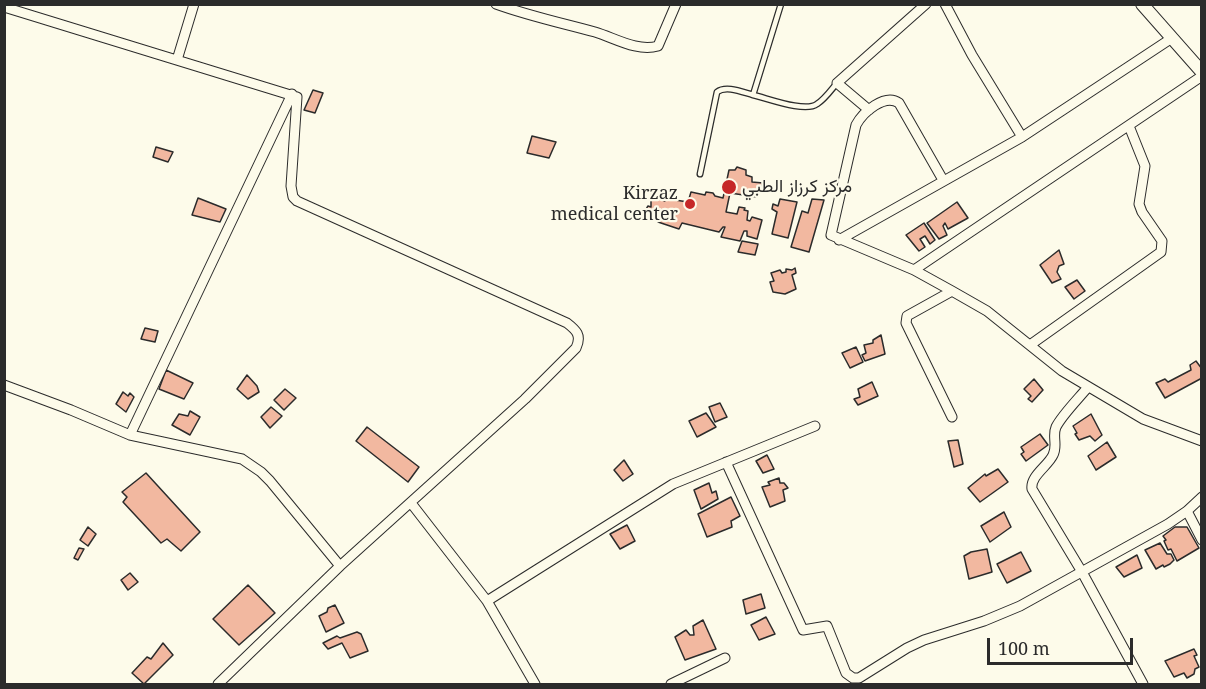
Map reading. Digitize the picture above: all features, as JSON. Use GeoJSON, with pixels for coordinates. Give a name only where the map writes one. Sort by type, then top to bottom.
{"type":"FeatureCollection","features":[{"type":"Feature","properties":{"kind":"street"},"geometry":{"type":"LineString","coordinates":[[177,60],[194,4]]}},
{"type":"Feature","properties":{"kind":"street"},"geometry":{"type":"LineString","coordinates":[[496,4],[565,26],[650,48],[658,46],[676,4]]}},
{"type":"Feature","properties":{"kind":"street"},"geometry":{"type":"LineString","coordinates":[[869,110],[837,83],[926,4]]}},
{"type":"Feature","properties":{"kind":"street"},"geometry":{"type":"LineString","coordinates":[[945,4],[972,55],[1023,137]]}},
{"type":"Feature","properties":{"kind":"street"},"geometry":{"type":"LineString","coordinates":[[914,270],[1129,126],[1202,74],[1142,4]]}},
{"type":"Feature","properties":{"kind":"street"},"geometry":{"type":"LineString","coordinates":[[4,8],[292,94],[298,98],[291,186],[293,197],[297,201],[567,322],[577,331],[579,337],[576,348],[539,384],[340,566],[218,684]]}},
{"type":"Feature","properties":{"kind":"street"},"geometry":{"type":"LineString","coordinates":[[839,240],[1023,137],[1172,39]]}},
{"type":"Feature","properties":{"kind":"street"},"geometry":{"type":"LineString","coordinates":[[130,435],[292,94]]}},
{"type":"Feature","properties":{"kind":"street"},"geometry":{"type":"LineString","coordinates":[[944,180],[899,103],[894,99],[888,99],[860,117],[852,140],[831,235],[914,270],[952,291],[987,311],[1062,371],[1088,387],[1143,419],[1202,441]]}},
{"type":"Feature","properties":{"kind":"street"},"geometry":{"type":"LineString","coordinates":[[1030,345],[1161,252],[1162,242],[1139,204],[1145,166],[1129,126]]}},
{"type":"Feature","properties":{"kind":"street"},"geometry":{"type":"LineString","coordinates":[[952,291],[907,316],[906,322],[952,417]]}},
{"type":"Feature","properties":{"kind":"street"},"geometry":{"type":"LineString","coordinates":[[4,385],[130,435],[242,459],[270,481],[340,566]]}},
{"type":"Feature","properties":{"kind":"street"},"geometry":{"type":"LineString","coordinates":[[1088,387],[1056,426],[1055,450],[1031,484],[1143,684]]}},
{"type":"Feature","properties":{"kind":"street"},"geometry":{"type":"LineString","coordinates":[[487,601],[673,483],[815,426]]}},
{"type":"Feature","properties":{"kind":"street"},"geometry":{"type":"LineString","coordinates":[[726,462],[803,630],[828,626],[846,673],[853,678],[859,678],[916,644],[1020,606],[1187,511],[1202,497]]}},
{"type":"Feature","properties":{"kind":"street"},"geometry":{"type":"LineString","coordinates":[[411,503],[487,601],[535,684]]}},
{"type":"Feature","properties":{"kind":"street"},"geometry":{"type":"LineString","coordinates":[[1187,511],[1202,540]]}},
{"type":"Feature","properties":{"kind":"street"},"geometry":{"type":"LineString","coordinates":[[671,684],[725,658]]}},
{"type":"Feature","properties":{"kind":"lane"},"geometry":{"type":"LineString","coordinates":[[753,95],[781,4]]}},
{"type":"Feature","properties":{"kind":"lane"},"geometry":{"type":"LineString","coordinates":[[700,174],[717,92],[722,88],[795,106],[812,106],[817,105],[837,83]]}},
{"type":"Feature","properties":{"kind":"building"},"geometry":{"type":"Polygon","coordinates":[[[313,90],[323,93],[315,113],[304,110],[313,90]]]}},
{"type":"Feature","properties":{"kind":"building"},"geometry":{"type":"Polygon","coordinates":[[[532,136],[556,142],[549,158],[527,153],[532,136]]]}},
{"type":"Feature","properties":{"kind":"building"},"geometry":{"type":"Polygon","coordinates":[[[156,147],[173,152],[168,162],[153,157],[156,147]]]}},
{"type":"Feature","properties":{"kind":"building","name":"Kirzaz medical center"},"geometry":{"type":"Polygon","coordinates":[[[737,167],[746,170],[746,175],[752,177],[752,182],[763,183],[757,197],[730,193],[726,212],[737,214],[739,207],[745,208],[744,210],[748,211],[747,220],[750,221],[752,217],[762,220],[757,239],[747,236],[747,231],[744,231],[740,241],[721,237],[725,227],[719,232],[682,223],[679,229],[658,222],[660,215],[645,211],[648,206],[651,207],[651,193],[662,196],[662,200],[665,201],[672,190],[676,190],[675,200],[688,202],[691,192],[705,195],[706,192],[713,193],[723,198],[729,170],[735,170],[737,167]]]}},
{"type":"Feature","properties":{"kind":"building"},"geometry":{"type":"Polygon","coordinates":[[[198,198],[226,209],[220,222],[192,215],[198,198]]]}},
{"type":"Feature","properties":{"kind":"building"},"geometry":{"type":"Polygon","coordinates":[[[780,199],[797,202],[788,238],[772,234],[777,212],[772,209],[773,204],[778,206],[780,199]]]}},
{"type":"Feature","properties":{"kind":"building"},"geometry":{"type":"Polygon","coordinates":[[[812,199],[824,200],[809,252],[791,247],[802,211],[808,213],[812,199]]]}},
{"type":"Feature","properties":{"kind":"building"},"geometry":{"type":"Polygon","coordinates":[[[957,202],[968,218],[948,229],[945,223],[943,226],[947,235],[939,239],[927,223],[957,202]]]}},
{"type":"Feature","properties":{"kind":"building"},"geometry":{"type":"Polygon","coordinates":[[[924,223],[935,240],[930,244],[925,236],[920,239],[925,247],[919,251],[906,235],[924,223]]]}},
{"type":"Feature","properties":{"kind":"building"},"geometry":{"type":"Polygon","coordinates":[[[742,241],[758,244],[755,255],[738,252],[742,241]]]}},
{"type":"Feature","properties":{"kind":"building"},"geometry":{"type":"Polygon","coordinates":[[[1059,250],[1064,264],[1059,266],[1057,272],[1061,279],[1052,283],[1040,265],[1059,250]]]}},
{"type":"Feature","properties":{"kind":"building"},"geometry":{"type":"Polygon","coordinates":[[[795,268],[796,273],[792,275],[796,289],[785,294],[773,292],[770,282],[774,281],[771,273],[780,270],[782,273],[786,272],[786,269],[795,268]]]}},
{"type":"Feature","properties":{"kind":"building"},"geometry":{"type":"Polygon","coordinates":[[[1077,280],[1085,291],[1074,299],[1065,287],[1077,280]]]}},
{"type":"Feature","properties":{"kind":"building"},"geometry":{"type":"Polygon","coordinates":[[[145,328],[158,331],[155,342],[141,339],[145,328]]]}},
{"type":"Feature","properties":{"kind":"building"},"geometry":{"type":"Polygon","coordinates":[[[881,335],[885,354],[865,361],[862,355],[866,353],[864,345],[873,343],[873,340],[881,335]]]}},
{"type":"Feature","properties":{"kind":"building"},"geometry":{"type":"Polygon","coordinates":[[[856,347],[863,362],[850,368],[842,353],[856,347]]]}},
{"type":"Feature","properties":{"kind":"building"},"geometry":{"type":"Polygon","coordinates":[[[1196,361],[1202,369],[1202,378],[1165,398],[1156,383],[1165,379],[1168,382],[1191,370],[1190,365],[1196,361]]]}},
{"type":"Feature","properties":{"kind":"building"},"geometry":{"type":"Polygon","coordinates":[[[166,370],[193,383],[184,399],[159,389],[166,370]]]}},
{"type":"Feature","properties":{"kind":"building"},"geometry":{"type":"Polygon","coordinates":[[[247,375],[257,386],[259,392],[248,399],[237,389],[247,375]]]}},
{"type":"Feature","properties":{"kind":"building"},"geometry":{"type":"Polygon","coordinates":[[[1034,379],[1043,390],[1032,402],[1028,399],[1031,396],[1024,389],[1034,379]]]}},
{"type":"Feature","properties":{"kind":"building"},"geometry":{"type":"Polygon","coordinates":[[[872,382],[878,396],[858,405],[854,399],[860,397],[858,389],[872,382]]]}},
{"type":"Feature","properties":{"kind":"building"},"geometry":{"type":"Polygon","coordinates":[[[285,389],[296,398],[284,410],[274,400],[285,389]]]}},
{"type":"Feature","properties":{"kind":"building"},"geometry":{"type":"Polygon","coordinates":[[[123,392],[128,396],[130,393],[134,397],[126,412],[116,404],[123,392]]]}},
{"type":"Feature","properties":{"kind":"building"},"geometry":{"type":"Polygon","coordinates":[[[720,403],[727,417],[715,422],[709,407],[720,403]]]}},
{"type":"Feature","properties":{"kind":"building"},"geometry":{"type":"Polygon","coordinates":[[[271,407],[282,416],[270,428],[261,417],[271,407]]]}},
{"type":"Feature","properties":{"kind":"building"},"geometry":{"type":"Polygon","coordinates":[[[190,411],[200,417],[190,435],[172,425],[179,414],[188,416],[190,411]]]}},
{"type":"Feature","properties":{"kind":"building"},"geometry":{"type":"Polygon","coordinates":[[[706,413],[716,427],[697,437],[689,421],[706,413]]]}},
{"type":"Feature","properties":{"kind":"building"},"geometry":{"type":"Polygon","coordinates":[[[1091,414],[1102,435],[1095,441],[1090,436],[1079,440],[1073,426],[1091,414]]]}},
{"type":"Feature","properties":{"kind":"building"},"geometry":{"type":"Polygon","coordinates":[[[367,427],[419,467],[408,482],[356,441],[367,427]]]}},
{"type":"Feature","properties":{"kind":"building"},"geometry":{"type":"Polygon","coordinates":[[[1040,434],[1048,445],[1026,461],[1021,454],[1024,452],[1021,447],[1040,434]]]}},
{"type":"Feature","properties":{"kind":"building"},"geometry":{"type":"Polygon","coordinates":[[[958,440],[963,464],[954,467],[948,441],[958,440]]]}},
{"type":"Feature","properties":{"kind":"building"},"geometry":{"type":"Polygon","coordinates":[[[1107,442],[1116,457],[1096,470],[1088,456],[1107,442]]]}},
{"type":"Feature","properties":{"kind":"building"},"geometry":{"type":"Polygon","coordinates":[[[767,455],[774,469],[763,473],[756,461],[767,455]]]}},
{"type":"Feature","properties":{"kind":"building"},"geometry":{"type":"Polygon","coordinates":[[[624,460],[633,474],[623,481],[614,470],[624,460]]]}},
{"type":"Feature","properties":{"kind":"building"},"geometry":{"type":"Polygon","coordinates":[[[998,469],[1008,482],[980,502],[968,488],[985,474],[986,476],[998,469]]]}},
{"type":"Feature","properties":{"kind":"building"},"geometry":{"type":"Polygon","coordinates":[[[146,473],[200,532],[181,551],[167,539],[161,543],[123,502],[127,497],[122,492],[146,473]]]}},
{"type":"Feature","properties":{"kind":"building"},"geometry":{"type":"Polygon","coordinates":[[[779,478],[780,483],[784,483],[788,488],[783,490],[785,501],[770,507],[762,487],[770,485],[768,482],[779,478]]]}},
{"type":"Feature","properties":{"kind":"building"},"geometry":{"type":"Polygon","coordinates":[[[709,483],[712,493],[716,491],[718,499],[701,509],[694,490],[709,483]]]}},
{"type":"Feature","properties":{"kind":"building"},"geometry":{"type":"Polygon","coordinates":[[[731,497],[740,516],[731,521],[732,527],[707,537],[698,514],[731,497]]]}},
{"type":"Feature","properties":{"kind":"building"},"geometry":{"type":"Polygon","coordinates":[[[1004,512],[1011,527],[990,542],[981,526],[1004,512]]]}},
{"type":"Feature","properties":{"kind":"building"},"geometry":{"type":"Polygon","coordinates":[[[627,525],[635,541],[620,549],[610,534],[627,525]]]}},
{"type":"Feature","properties":{"kind":"building"},"geometry":{"type":"Polygon","coordinates":[[[88,527],[96,534],[88,546],[80,540],[88,527]]]}},
{"type":"Feature","properties":{"kind":"building"},"geometry":{"type":"Polygon","coordinates":[[[1175,527],[1187,527],[1199,548],[1177,561],[1171,549],[1168,550],[1163,536],[1175,527]]]}},
{"type":"Feature","properties":{"kind":"building"},"geometry":{"type":"Polygon","coordinates":[[[1160,543],[1174,560],[1156,569],[1145,550],[1160,543]]]}},
{"type":"Feature","properties":{"kind":"building"},"geometry":{"type":"Polygon","coordinates":[[[79,548],[84,549],[78,560],[74,558],[79,548]]]}},
{"type":"Feature","properties":{"kind":"building"},"geometry":{"type":"Polygon","coordinates":[[[987,549],[992,572],[969,579],[964,556],[987,549]]]}},
{"type":"Feature","properties":{"kind":"building"},"geometry":{"type":"Polygon","coordinates":[[[1021,552],[1031,571],[1007,583],[997,564],[1021,552]]]}},
{"type":"Feature","properties":{"kind":"building"},"geometry":{"type":"Polygon","coordinates":[[[1137,555],[1142,568],[1124,577],[1116,567],[1137,555]]]}},
{"type":"Feature","properties":{"kind":"building"},"geometry":{"type":"Polygon","coordinates":[[[130,573],[138,582],[128,590],[121,580],[130,573]]]}},
{"type":"Feature","properties":{"kind":"building"},"geometry":{"type":"Polygon","coordinates":[[[248,585],[275,613],[239,645],[213,619],[248,585]]]}},
{"type":"Feature","properties":{"kind":"building"},"geometry":{"type":"Polygon","coordinates":[[[761,594],[765,608],[746,614],[743,600],[761,594]]]}},
{"type":"Feature","properties":{"kind":"building"},"geometry":{"type":"Polygon","coordinates":[[[335,605],[344,623],[326,632],[319,616],[335,605]]]}},
{"type":"Feature","properties":{"kind":"building"},"geometry":{"type":"Polygon","coordinates":[[[766,617],[775,634],[759,640],[751,625],[766,617]]]}},
{"type":"Feature","properties":{"kind":"building"},"geometry":{"type":"Polygon","coordinates":[[[703,620],[716,649],[685,660],[675,637],[686,630],[690,635],[694,635],[693,626],[703,620]]]}},
{"type":"Feature","properties":{"kind":"building"},"geometry":{"type":"Polygon","coordinates":[[[357,632],[361,634],[368,651],[350,658],[342,643],[328,649],[323,643],[337,636],[340,638],[357,632]]]}},
{"type":"Feature","properties":{"kind":"building"},"geometry":{"type":"Polygon","coordinates":[[[163,643],[173,655],[144,684],[132,673],[147,657],[151,659],[163,643]]]}},
{"type":"Feature","properties":{"kind":"building"},"geometry":{"type":"Polygon","coordinates":[[[1194,649],[1197,655],[1194,656],[1199,667],[1195,669],[1194,674],[1187,678],[1184,673],[1174,677],[1165,661],[1194,649]]]}},
{"type":"Feature","properties":{"kind":"place","name":"مركز كرزاز الطبي"},"geometry":{"type":"Point","coordinates":[729,187]}},
{"type":"Feature","properties":{"kind":"place","name":"Kirzaz medical center"},"geometry":{"type":"Point","coordinates":[690,204]}}]}
